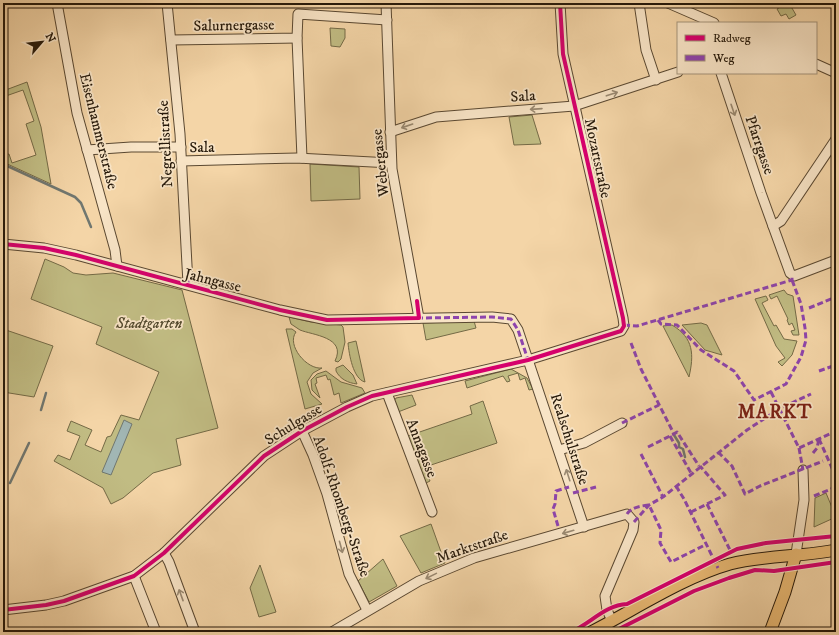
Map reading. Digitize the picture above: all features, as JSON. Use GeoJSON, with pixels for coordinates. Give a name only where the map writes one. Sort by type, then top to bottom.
{"type":"FeatureCollection","features":[{"type":"Feature","properties":{"kind":"main road"},"geometry":{"type":"LineString","coordinates":[[590,632],[692,579],[718,568],[744,562],[796,554],[836,550]]}},
{"type":"Feature","properties":{"kind":"main road"},"geometry":{"type":"LineString","coordinates":[[770,632],[788,584],[796,554]]}},
{"type":"Feature","properties":{"kind":"street","name":"Eisenhammerstraße"},"geometry":{"type":"LineString","coordinates":[[57,3],[86,150],[115,250],[117,266]]}},
{"type":"Feature","properties":{"kind":"street","name":"Negrellistraße"},"geometry":{"type":"LineString","coordinates":[[167,3],[180,147],[188,284]]}},
{"type":"Feature","properties":{"kind":"street","name":"Webergasse"},"geometry":{"type":"LineString","coordinates":[[386,3],[391,163],[419,318]]}},
{"type":"Feature","properties":{"kind":"street","name":"Mozartstraße"},"geometry":{"type":"LineString","coordinates":[[560,3],[563,54],[623,316]]}},
{"type":"Feature","properties":{"kind":"street"},"geometry":{"type":"LineString","coordinates":[[639,3],[646,50],[656,80]]}},
{"type":"Feature","properties":{"kind":"street"},"geometry":{"type":"LineString","coordinates":[[668,3],[710,22]]}},
{"type":"Feature","properties":{"kind":"street","name":"Salurnergasse"},"geometry":{"type":"LineString","coordinates":[[302,158],[297,38],[298,14],[387,20]]}},
{"type":"Feature","properties":{"kind":"street","name":"Salurnergasse"},"geometry":{"type":"LineString","coordinates":[[171,40],[297,38]]}},
{"type":"Feature","properties":{"kind":"street"},"geometry":{"type":"LineString","coordinates":[[817,64],[836,73]]}},
{"type":"Feature","properties":{"kind":"street","name":"Sala"},"geometry":{"type":"LineString","coordinates":[[390,132],[436,117],[574,106],[677,72]]}},
{"type":"Feature","properties":{"kind":"street","name":"Pfarrgasse"},"geometry":{"type":"LineString","coordinates":[[721,74],[772,226],[790,273],[794,276],[836,260]]}},
{"type":"Feature","properties":{"kind":"street"},"geometry":{"type":"LineString","coordinates":[[772,226],[781,221],[836,138]]}},
{"type":"Feature","properties":{"kind":"street","name":"Sala"},"geometry":{"type":"LineString","coordinates":[[86,150],[131,147],[180,147]]}},
{"type":"Feature","properties":{"kind":"street","name":"Sala"},"geometry":{"type":"LineString","coordinates":[[181,161],[302,158],[391,163]]}},
{"type":"Feature","properties":{"kind":"street","name":"Jahngasse"},"geometry":{"type":"LineString","coordinates":[[3,244],[44,248],[117,266],[171,282],[188,284],[280,310],[327,320],[492,317],[512,319],[518,330],[528,360]]}},
{"type":"Feature","properties":{"kind":"street","name":"Schulgasse"},"geometry":{"type":"LineString","coordinates":[[3,610],[46,605],[64,601],[134,576],[164,553],[201,519],[248,470],[264,456],[302,431],[348,407],[372,396],[528,360],[618,333],[624,326],[623,316]]}},
{"type":"Feature","properties":{"kind":"street","name":"Realschulstraße"},"geometry":{"type":"LineString","coordinates":[[528,360],[561,454],[584,527]]}},
{"type":"Feature","properties":{"kind":"street","name":"Annagasse"},"geometry":{"type":"LineString","coordinates":[[387,393],[432,512]]}},
{"type":"Feature","properties":{"kind":"street"},"geometry":{"type":"LineString","coordinates":[[561,454],[622,423]]}},
{"type":"Feature","properties":{"kind":"street","name":"Adolf-Rhomberg-Straße"},"geometry":{"type":"LineString","coordinates":[[302,431],[313,455],[327,494],[349,574],[367,610]]}},
{"type":"Feature","properties":{"kind":"street"},"geometry":{"type":"LineString","coordinates":[[796,554],[804,500],[803,470]]}},
{"type":"Feature","properties":{"kind":"street","name":"Marktstraße"},"geometry":{"type":"LineString","coordinates":[[332,632],[367,610],[452,566],[474,558],[629,515],[634,522],[634,530],[605,596],[607,610],[612,621]]}},
{"type":"Feature","properties":{"kind":"street"},"geometry":{"type":"LineString","coordinates":[[164,553],[169,562],[195,632]]}},
{"type":"Feature","properties":{"kind":"street"},"geometry":{"type":"LineString","coordinates":[[134,576],[156,632]]}},
{"type":"Feature","properties":{"kind":"green space"},"geometry":{"type":"Polygon","coordinates":[[[789,3],[796,15],[789,19],[786,14],[781,16],[777,9],[789,3]]]}},
{"type":"Feature","properties":{"kind":"green space"},"geometry":{"type":"Polygon","coordinates":[[[330,28],[345,29],[345,38],[340,47],[331,46],[330,28]]]}},
{"type":"Feature","properties":{"kind":"green space"},"geometry":{"type":"Polygon","coordinates":[[[27,82],[41,127],[51,184],[3,162],[3,155],[9,154],[12,163],[36,155],[26,124],[34,121],[23,90],[3,97],[3,91],[27,82]]]}},
{"type":"Feature","properties":{"kind":"green space"},"geometry":{"type":"Polygon","coordinates":[[[532,115],[541,144],[514,145],[509,117],[532,115]]]}},
{"type":"Feature","properties":{"kind":"green space"},"geometry":{"type":"Polygon","coordinates":[[[310,164],[359,167],[360,199],[311,201],[310,164]]]}},
{"type":"Feature","properties":{"kind":"green space","name":"Stadtgarten"},"geometry":{"type":"Polygon","coordinates":[[[45,259],[64,267],[73,273],[86,275],[113,273],[182,290],[218,428],[176,439],[181,465],[153,473],[123,498],[111,504],[103,488],[54,461],[58,455],[70,460],[80,436],[67,431],[71,421],[92,430],[85,445],[101,452],[107,437],[111,436],[121,415],[139,420],[159,372],[96,344],[102,327],[31,299],[45,259]]]}},
{"type":"Feature","properties":{"kind":"green space"},"geometry":{"type":"Polygon","coordinates":[[[784,290],[787,294],[793,296],[799,335],[793,335],[791,331],[795,330],[792,323],[789,325],[788,319],[777,296],[771,299],[769,295],[784,290]]]}},
{"type":"Feature","properties":{"kind":"green space"},"geometry":{"type":"Polygon","coordinates":[[[766,296],[768,300],[762,303],[774,326],[776,325],[784,339],[797,341],[792,355],[782,366],[778,362],[785,358],[776,346],[755,299],[766,296]]]}},
{"type":"Feature","properties":{"kind":"green space"},"geometry":{"type":"Polygon","coordinates":[[[289,317],[311,322],[341,325],[343,327],[345,342],[341,359],[338,362],[335,361],[337,353],[336,347],[332,342],[326,338],[300,330],[291,324],[289,317]]]}},
{"type":"Feature","properties":{"kind":"green space"},"geometry":{"type":"Polygon","coordinates":[[[474,321],[476,328],[426,340],[423,323],[474,321]]]}},
{"type":"Feature","properties":{"kind":"green space"},"geometry":{"type":"Polygon","coordinates":[[[701,323],[707,325],[722,355],[705,350],[682,325],[701,323]]]}},
{"type":"Feature","properties":{"kind":"green space"},"geometry":{"type":"Polygon","coordinates":[[[672,325],[685,336],[691,348],[692,361],[689,377],[663,326],[672,325]]]}},
{"type":"Feature","properties":{"kind":"green space"},"geometry":{"type":"Polygon","coordinates":[[[3,329],[53,346],[34,397],[3,392],[3,329]]]}},
{"type":"Feature","properties":{"kind":"green space"},"geometry":{"type":"Polygon","coordinates":[[[286,329],[292,329],[296,332],[294,343],[300,356],[310,365],[316,368],[322,368],[313,373],[307,382],[311,394],[322,404],[305,409],[286,329]]]}},
{"type":"Feature","properties":{"kind":"green space"},"geometry":{"type":"Polygon","coordinates":[[[356,341],[365,382],[357,376],[352,366],[348,343],[356,341]]]}},
{"type":"Feature","properties":{"kind":"green space"},"geometry":{"type":"Polygon","coordinates":[[[343,365],[353,375],[357,384],[350,383],[338,374],[336,368],[343,365]]]}},
{"type":"Feature","properties":{"kind":"green space"},"geometry":{"type":"Polygon","coordinates":[[[511,369],[527,378],[533,389],[529,390],[525,378],[520,380],[518,373],[508,376],[510,381],[507,382],[503,376],[467,388],[465,381],[511,369]]]}},
{"type":"Feature","properties":{"kind":"green space"},"geometry":{"type":"Polygon","coordinates":[[[326,371],[341,382],[362,388],[365,393],[341,403],[339,393],[334,395],[330,379],[328,380],[326,375],[316,378],[317,383],[315,384],[320,398],[312,390],[311,380],[317,374],[326,371]]]}},
{"type":"Feature","properties":{"kind":"green space"},"geometry":{"type":"Polygon","coordinates":[[[412,395],[416,405],[398,412],[394,401],[396,398],[412,395]]]}},
{"type":"Feature","properties":{"kind":"green space"},"geometry":{"type":"Polygon","coordinates":[[[483,401],[497,443],[425,467],[430,481],[426,483],[408,436],[472,414],[470,406],[483,401]]]}},
{"type":"Feature","properties":{"kind":"green space"},"geometry":{"type":"Polygon","coordinates":[[[826,493],[836,517],[814,527],[815,498],[826,493]]]}},
{"type":"Feature","properties":{"kind":"green space"},"geometry":{"type":"Polygon","coordinates":[[[431,524],[445,563],[421,573],[400,536],[431,524]]]}},
{"type":"Feature","properties":{"kind":"green space"},"geometry":{"type":"Polygon","coordinates":[[[383,559],[397,586],[369,602],[358,581],[383,559]]]}},
{"type":"Feature","properties":{"kind":"green space"},"geometry":{"type":"Polygon","coordinates":[[[260,565],[276,612],[259,617],[250,588],[260,565]]]}},
{"type":"Feature","properties":{"kind":"shaded area"},"geometry":{"type":"Polygon","coordinates":[[[124,420],[132,424],[111,475],[102,472],[124,420]]]}},
{"type":"Feature","properties":{"kind":"waterway"},"geometry":{"type":"LineString","coordinates":[[3,164],[75,197],[81,203],[91,227]]}},
{"type":"Feature","properties":{"kind":"waterway"},"geometry":{"type":"LineString","coordinates":[[41,410],[46,393]]}},
{"type":"Feature","properties":{"kind":"waterway"},"geometry":{"type":"LineString","coordinates":[[674,435],[679,443],[679,447],[683,449],[685,457]]}},
{"type":"Feature","properties":{"kind":"waterway"},"geometry":{"type":"LineString","coordinates":[[10,483],[29,443]]}},
{"type":"Feature","properties":{"kind":"marked path"},"geometry":{"type":"LineString","coordinates":[[188,268],[188,284]]}},
{"type":"Feature","properties":{"kind":"marked path"},"geometry":{"type":"LineString","coordinates":[[624,325],[637,326],[792,280],[792,275]]}},
{"type":"Feature","properties":{"kind":"marked path"},"geometry":{"type":"LineString","coordinates":[[658,320],[661,324],[677,325],[701,350],[734,371],[754,400],[786,384],[801,357],[806,340],[805,328],[801,304],[792,280]]}},
{"type":"Feature","properties":{"kind":"marked path"},"geometry":{"type":"LineString","coordinates":[[809,308],[836,297]]}},
{"type":"Feature","properties":{"kind":"marked path"},"geometry":{"type":"LineString","coordinates":[[417,318],[492,317],[511,319],[518,330],[528,360]]}},
{"type":"Feature","properties":{"kind":"marked path"},"geometry":{"type":"LineString","coordinates":[[631,343],[641,369],[674,434],[677,432],[699,466]]}},
{"type":"Feature","properties":{"kind":"marked path"},"geometry":{"type":"LineString","coordinates":[[819,371],[836,365]]}},
{"type":"Feature","properties":{"kind":"marked path"},"geometry":{"type":"LineString","coordinates":[[771,392],[799,448],[836,431]]}},
{"type":"Feature","properties":{"kind":"marked path"},"geometry":{"type":"LineString","coordinates":[[634,522],[649,505],[663,497],[747,430],[779,409],[811,394]]}},
{"type":"Feature","properties":{"kind":"marked path"},"geometry":{"type":"LineString","coordinates":[[622,423],[659,405]]}},
{"type":"Feature","properties":{"kind":"marked path"},"geometry":{"type":"LineString","coordinates":[[648,447],[674,434]]}},
{"type":"Feature","properties":{"kind":"marked path"},"geometry":{"type":"LineString","coordinates":[[670,436],[691,473]]}},
{"type":"Feature","properties":{"kind":"marked path"},"geometry":{"type":"LineString","coordinates":[[819,439],[836,477]]}},
{"type":"Feature","properties":{"kind":"marked path"},"geometry":{"type":"LineString","coordinates":[[813,453],[817,448],[819,439]]}},
{"type":"Feature","properties":{"kind":"marked path"},"geometry":{"type":"LineString","coordinates":[[799,448],[803,470]]}},
{"type":"Feature","properties":{"kind":"marked path"},"geometry":{"type":"LineString","coordinates":[[718,452],[732,466],[745,494],[760,486],[823,461]]}},
{"type":"Feature","properties":{"kind":"marked path"},"geometry":{"type":"LineString","coordinates":[[641,454],[663,497]]}},
{"type":"Feature","properties":{"kind":"marked path"},"geometry":{"type":"LineString","coordinates":[[691,512],[725,495],[700,466]]}},
{"type":"Feature","properties":{"kind":"marked path"},"geometry":{"type":"LineString","coordinates":[[676,486],[718,568]]}},
{"type":"Feature","properties":{"kind":"marked path"},"geometry":{"type":"LineString","coordinates":[[558,526],[553,509],[556,491],[569,487]]}},
{"type":"Feature","properties":{"kind":"marked path"},"geometry":{"type":"LineString","coordinates":[[573,493],[596,487]]}},
{"type":"Feature","properties":{"kind":"marked path"},"geometry":{"type":"LineString","coordinates":[[814,496],[836,487]]}},
{"type":"Feature","properties":{"kind":"marked path"},"geometry":{"type":"LineString","coordinates":[[707,504],[732,554]]}},
{"type":"Feature","properties":{"kind":"marked path"},"geometry":{"type":"LineString","coordinates":[[627,514],[634,508],[649,505],[661,530],[660,543],[671,562],[707,544]]}},
{"type":"Feature","properties":{"kind":"cycle path"},"geometry":{"type":"LineString","coordinates":[[3,610],[46,605],[64,601],[134,576],[164,553],[264,456],[302,431],[347,407],[372,396],[528,360],[621,331],[624,326],[623,318],[563,54],[560,3]]}},
{"type":"Feature","properties":{"kind":"cycle path"},"geometry":{"type":"LineString","coordinates":[[3,244],[44,248],[76,255],[280,310],[327,320],[419,318],[417,301]]}},
{"type":"Feature","properties":{"kind":"cycle path"},"geometry":{"type":"LineString","coordinates":[[571,632],[605,611],[619,605],[627,604],[737,549],[766,543],[836,536]]}},
{"type":"Feature","properties":{"kind":"cycle path"},"geometry":{"type":"LineString","coordinates":[[613,632],[694,591],[729,578],[755,570],[774,571],[836,562]]}},
{"type":"Feature","properties":{"kind":"district","name":"MARKT"},"geometry":{"type":"Point","coordinates":[775,411]}}]}
